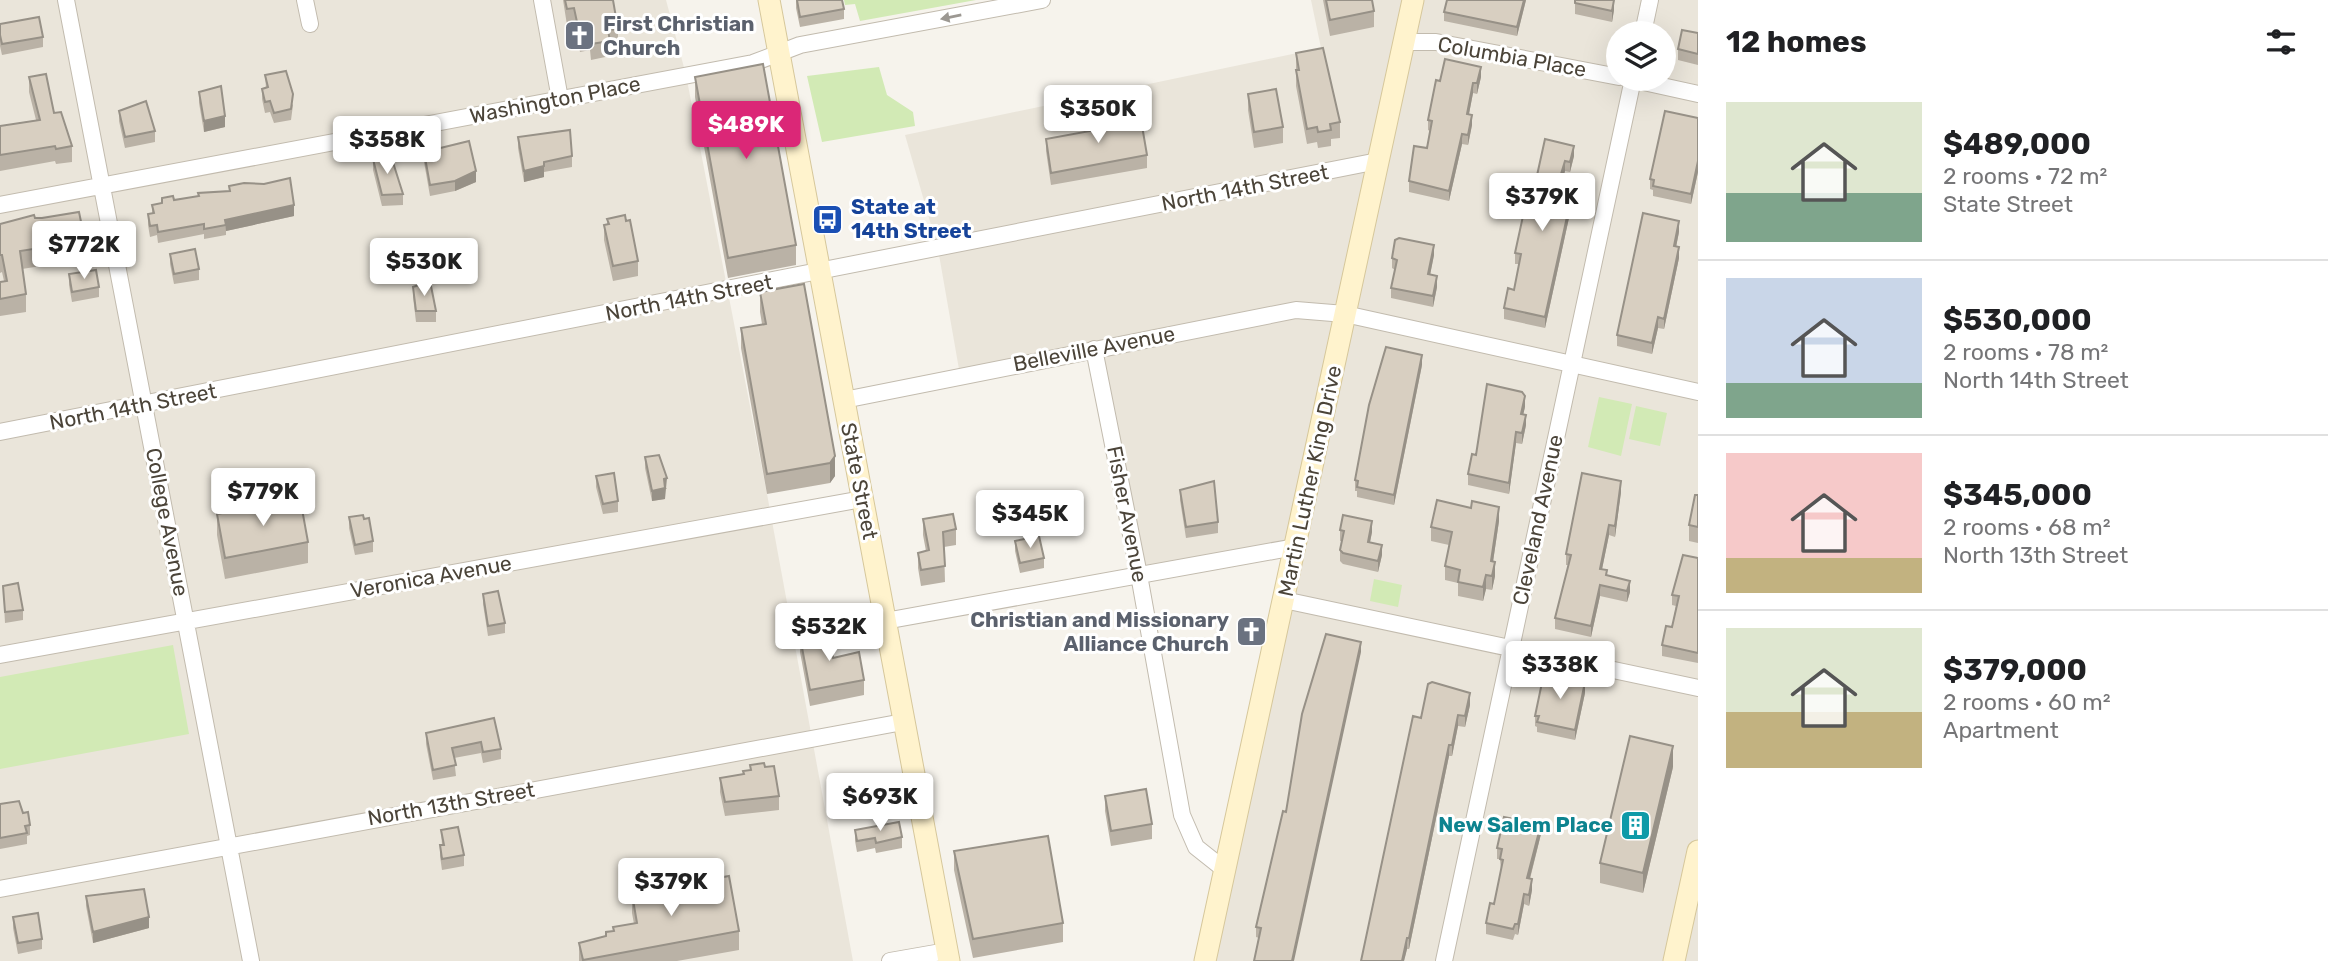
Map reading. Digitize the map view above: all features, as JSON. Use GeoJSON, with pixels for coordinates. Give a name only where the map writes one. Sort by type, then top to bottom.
{"type":"FeatureCollection","features":[{"type":"Feature","properties":{"kind":"street","name":"College Avenue"},"geometry":{"type":"LineString","coordinates":[[66,0],[251,961]]}},
{"type":"Feature","properties":{"kind":"street"},"geometry":{"type":"LineString","coordinates":[[305,0],[310,23]]}},
{"type":"Feature","properties":{"kind":"street"},"geometry":{"type":"LineString","coordinates":[[542,0],[560,99]]}},
{"type":"Feature","properties":{"kind":"street","name":"State Street"},"geometry":{"type":"LineString","coordinates":[[769,0],[948,956]]}},
{"type":"Feature","properties":{"kind":"street"},"geometry":{"type":"LineString","coordinates":[[779,52],[800,45],[1042,0]]}},
{"type":"Feature","properties":{"kind":"street","name":"Martin Luther King Drive"},"geometry":{"type":"LineString","coordinates":[[1205,961],[1413,0]]}},
{"type":"Feature","properties":{"kind":"street"},"geometry":{"type":"LineString","coordinates":[[1646,21],[1650,0]]}},
{"type":"Feature","properties":{"kind":"street","name":"Columbia Place"},"geometry":{"type":"LineString","coordinates":[[1404,42],[1436,42],[1606,75]]}},
{"type":"Feature","properties":{"kind":"street","name":"Washington Place"},"geometry":{"type":"LineString","coordinates":[[0,205],[753,63],[779,52]]}},
{"type":"Feature","properties":{"kind":"street"},"geometry":{"type":"LineString","coordinates":[[1676,89],[1698,94]]}},
{"type":"Feature","properties":{"kind":"street","name":"Cleveland Avenue"},"geometry":{"type":"LineString","coordinates":[[1444,961],[1629,91]]}},
{"type":"Feature","properties":{"kind":"street","name":"North 14th Street"},"geometry":{"type":"LineString","coordinates":[[0,432],[820,273],[1378,161]]}},
{"type":"Feature","properties":{"kind":"street","name":"Belleville Avenue"},"geometry":{"type":"LineString","coordinates":[[844,400],[1296,310],[1345,314]]}},
{"type":"Feature","properties":{"kind":"street"},"geometry":{"type":"LineString","coordinates":[[1345,314],[1698,393]]}},
{"type":"Feature","properties":{"kind":"street","name":"Fisher Avenue"},"geometry":{"type":"LineString","coordinates":[[1094,349],[1139,575],[1182,815],[1196,847],[1226,870]]}},
{"type":"Feature","properties":{"kind":"street","name":"Veronica Avenue"},"geometry":{"type":"LineString","coordinates":[[0,655],[862,499]]}},
{"type":"Feature","properties":{"kind":"street"},"geometry":{"type":"LineString","coordinates":[[885,621],[1295,547]]}},
{"type":"Feature","properties":{"kind":"street"},"geometry":{"type":"LineString","coordinates":[[1284,600],[1698,688]]}},
{"type":"Feature","properties":{"kind":"street","name":"North 13th Street"},"geometry":{"type":"LineString","coordinates":[[0,889],[903,722]]}},
{"type":"Feature","properties":{"kind":"street"},"geometry":{"type":"LineString","coordinates":[[1674,961],[1698,851]]}},
{"type":"Feature","properties":{"kind":"street"},"geometry":{"type":"LineString","coordinates":[[890,961],[948,956]]}},
{"type":"Feature","properties":{"kind":"shaded area"},"geometry":{"type":"Polygon","coordinates":[[[0,0],[666,0],[686,75],[853,961],[0,961],[0,0]]]}},
{"type":"Feature","properties":{"kind":"shaded area"},"geometry":{"type":"Polygon","coordinates":[[[1311,0],[1698,0],[1698,961],[1205,961],[1295,547],[1139,575],[1094,349],[960,375],[938,249],[905,135],[1321,48],[1311,0]]]}},
{"type":"Feature","properties":{"kind":"green space"},"geometry":{"type":"Polygon","coordinates":[[[844,0],[976,0],[860,21],[855,4],[845,5],[844,0]]]}},
{"type":"Feature","properties":{"kind":"green space"},"geometry":{"type":"Polygon","coordinates":[[[879,67],[887,95],[913,112],[915,126],[822,142],[807,76],[879,67]]]}},
{"type":"Feature","properties":{"kind":"green space"},"geometry":{"type":"Polygon","coordinates":[[[1599,397],[1632,404],[1621,456],[1588,447],[1599,397]]]}},
{"type":"Feature","properties":{"kind":"green space"},"geometry":{"type":"Polygon","coordinates":[[[1636,406],[1667,413],[1660,446],[1629,439],[1636,406]]]}},
{"type":"Feature","properties":{"kind":"green space"},"geometry":{"type":"Polygon","coordinates":[[[1374,579],[1402,585],[1398,607],[1370,601],[1374,579]]]}},
{"type":"Feature","properties":{"kind":"green space"},"geometry":{"type":"Polygon","coordinates":[[[173,645],[189,734],[0,769],[0,677],[173,645]]]}},
{"type":"Feature","properties":{"kind":"building"},"geometry":{"type":"Polygon","coordinates":[[[565,0],[613,0],[618,29],[608,30],[610,41],[591,44],[590,34],[580,36],[574,8],[567,9],[565,0]]]}},
{"type":"Feature","properties":{"kind":"building"},"geometry":{"type":"Polygon","coordinates":[[[797,0],[842,0],[844,9],[800,17],[797,0]]]}},
{"type":"Feature","properties":{"kind":"building"},"geometry":{"type":"Polygon","coordinates":[[[1326,0],[1372,0],[1374,11],[1330,20],[1326,0]]]}},
{"type":"Feature","properties":{"kind":"building"},"geometry":{"type":"Polygon","coordinates":[[[1447,0],[1524,0],[1517,27],[1444,12],[1447,0]]]}},
{"type":"Feature","properties":{"kind":"building"},"geometry":{"type":"Polygon","coordinates":[[[1575,0],[1614,0],[1612,11],[1575,3],[1575,0]]]}},
{"type":"Feature","properties":{"kind":"building"},"geometry":{"type":"Polygon","coordinates":[[[39,17],[43,37],[2,44],[0,24],[39,17]]]}},
{"type":"Feature","properties":{"kind":"building"},"geometry":{"type":"Polygon","coordinates":[[[1682,30],[1698,33],[1698,54],[1678,49],[1682,30]]]}},
{"type":"Feature","properties":{"kind":"building"},"geometry":{"type":"Polygon","coordinates":[[[1323,48],[1340,122],[1330,124],[1331,130],[1318,132],[1317,127],[1307,129],[1296,70],[1299,70],[1296,53],[1323,48]]]}},
{"type":"Feature","properties":{"kind":"building"},"geometry":{"type":"Polygon","coordinates":[[[1445,59],[1481,67],[1477,83],[1473,83],[1467,114],[1472,115],[1468,135],[1462,134],[1449,191],[1409,181],[1414,146],[1427,148],[1432,121],[1428,120],[1436,80],[1440,81],[1445,59]]]}},
{"type":"Feature","properties":{"kind":"building"},"geometry":{"type":"Polygon","coordinates":[[[763,64],[796,245],[728,258],[695,77],[763,64]]]}},
{"type":"Feature","properties":{"kind":"building"},"geometry":{"type":"Polygon","coordinates":[[[286,71],[293,94],[291,109],[274,113],[270,101],[265,102],[262,89],[268,87],[265,75],[286,71]]]}},
{"type":"Feature","properties":{"kind":"building"},"geometry":{"type":"Polygon","coordinates":[[[46,74],[54,113],[61,112],[72,146],[56,149],[55,146],[0,155],[0,126],[40,120],[29,77],[46,74]]]}},
{"type":"Feature","properties":{"kind":"building"},"geometry":{"type":"Polygon","coordinates":[[[221,86],[225,116],[204,121],[199,92],[221,86]]]}},
{"type":"Feature","properties":{"kind":"building"},"geometry":{"type":"Polygon","coordinates":[[[1276,89],[1283,127],[1254,132],[1248,94],[1276,89]]]}},
{"type":"Feature","properties":{"kind":"building"},"geometry":{"type":"Polygon","coordinates":[[[146,101],[155,131],[125,137],[119,111],[146,101]]]}},
{"type":"Feature","properties":{"kind":"building"},"geometry":{"type":"Polygon","coordinates":[[[1665,111],[1698,118],[1698,161],[1691,194],[1653,186],[1654,180],[1650,179],[1665,111]]]}},
{"type":"Feature","properties":{"kind":"building"},"geometry":{"type":"Polygon","coordinates":[[[1140,114],[1147,155],[1051,173],[1046,139],[1112,127],[1111,119],[1140,114]]]}},
{"type":"Feature","properties":{"kind":"building"},"geometry":{"type":"Polygon","coordinates":[[[570,130],[572,156],[544,162],[544,166],[524,171],[518,137],[570,130]]]}},
{"type":"Feature","properties":{"kind":"building"},"geometry":{"type":"Polygon","coordinates":[[[1545,139],[1574,146],[1570,162],[1565,161],[1558,184],[1569,187],[1568,193],[1572,194],[1545,317],[1504,308],[1508,288],[1514,290],[1521,254],[1515,253],[1531,179],[1536,180],[1545,139]]]}},
{"type":"Feature","properties":{"kind":"building"},"geometry":{"type":"Polygon","coordinates":[[[469,141],[476,171],[455,181],[430,185],[424,152],[469,141]]]}},
{"type":"Feature","properties":{"kind":"building"},"geometry":{"type":"Polygon","coordinates":[[[391,156],[403,194],[382,195],[373,159],[391,156]]]}},
{"type":"Feature","properties":{"kind":"building"},"geometry":{"type":"Polygon","coordinates":[[[290,178],[294,205],[225,220],[226,225],[204,229],[204,224],[158,232],[157,225],[150,226],[148,214],[154,213],[152,205],[162,203],[162,198],[173,196],[174,200],[199,196],[198,193],[230,191],[229,186],[244,183],[264,184],[290,178]]]}},
{"type":"Feature","properties":{"kind":"building"},"geometry":{"type":"Polygon","coordinates":[[[79,212],[85,241],[20,251],[26,294],[0,299],[0,282],[7,281],[0,255],[0,224],[34,215],[35,218],[42,218],[79,212]]]}},
{"type":"Feature","properties":{"kind":"building"},"geometry":{"type":"Polygon","coordinates":[[[1643,213],[1679,221],[1674,246],[1679,247],[1664,319],[1658,317],[1652,343],[1617,335],[1643,213]]]}},
{"type":"Feature","properties":{"kind":"building"},"geometry":{"type":"Polygon","coordinates":[[[625,215],[626,221],[630,220],[638,261],[613,266],[604,225],[609,224],[607,219],[625,215]]]}},
{"type":"Feature","properties":{"kind":"building"},"geometry":{"type":"Polygon","coordinates":[[[1399,238],[1434,245],[1428,274],[1437,276],[1433,296],[1391,288],[1397,260],[1392,258],[1395,240],[1399,238]]]}},
{"type":"Feature","properties":{"kind":"building"},"geometry":{"type":"Polygon","coordinates":[[[195,249],[199,269],[174,274],[170,254],[195,249]]]}},
{"type":"Feature","properties":{"kind":"building"},"geometry":{"type":"Polygon","coordinates":[[[96,270],[99,287],[72,292],[69,274],[96,270]]]}},
{"type":"Feature","properties":{"kind":"building"},"geometry":{"type":"Polygon","coordinates":[[[430,281],[436,311],[416,311],[413,287],[430,281]]]}},
{"type":"Feature","properties":{"kind":"building"},"geometry":{"type":"Polygon","coordinates":[[[804,284],[835,456],[830,463],[767,474],[741,328],[766,324],[760,292],[804,284]]]}},
{"type":"Feature","properties":{"kind":"building"},"geometry":{"type":"Polygon","coordinates":[[[1386,347],[1422,355],[1394,495],[1357,487],[1358,481],[1355,480],[1369,405],[1386,347]]]}},
{"type":"Feature","properties":{"kind":"building"},"geometry":{"type":"Polygon","coordinates":[[[1487,384],[1522,392],[1525,396],[1521,414],[1526,415],[1522,433],[1516,432],[1509,483],[1468,474],[1472,454],[1476,455],[1487,384]]]}},
{"type":"Feature","properties":{"kind":"building"},"geometry":{"type":"Polygon","coordinates":[[[659,455],[667,478],[664,479],[665,488],[652,491],[645,457],[659,455]]]}},
{"type":"Feature","properties":{"kind":"building"},"geometry":{"type":"Polygon","coordinates":[[[614,473],[618,501],[603,504],[596,476],[614,473]]]}},
{"type":"Feature","properties":{"kind":"building"},"geometry":{"type":"Polygon","coordinates":[[[1582,473],[1621,481],[1615,526],[1609,525],[1600,569],[1607,570],[1606,575],[1630,581],[1627,591],[1600,585],[1591,626],[1555,618],[1571,555],[1566,554],[1582,473]]]}},
{"type":"Feature","properties":{"kind":"building"},"geometry":{"type":"Polygon","coordinates":[[[1214,481],[1218,522],[1186,527],[1180,490],[1214,481]]]}},
{"type":"Feature","properties":{"kind":"building"},"geometry":{"type":"Polygon","coordinates":[[[1695,495],[1698,495],[1698,527],[1689,525],[1695,495]]]}},
{"type":"Feature","properties":{"kind":"building"},"geometry":{"type":"Polygon","coordinates":[[[300,498],[308,542],[225,558],[217,514],[300,498]]]}},
{"type":"Feature","properties":{"kind":"building"},"geometry":{"type":"Polygon","coordinates":[[[1437,500],[1471,508],[1472,501],[1499,507],[1491,561],[1495,562],[1492,576],[1486,575],[1483,587],[1458,582],[1460,570],[1445,566],[1452,532],[1431,527],[1437,500]]]}},
{"type":"Feature","properties":{"kind":"building"},"geometry":{"type":"Polygon","coordinates":[[[953,514],[956,529],[943,532],[945,566],[921,570],[918,553],[929,550],[923,519],[953,514]]]}},
{"type":"Feature","properties":{"kind":"building"},"geometry":{"type":"Polygon","coordinates":[[[363,515],[364,519],[369,518],[373,541],[355,545],[349,517],[363,515]]]}},
{"type":"Feature","properties":{"kind":"building"},"geometry":{"type":"Polygon","coordinates":[[[1343,515],[1372,521],[1368,542],[1382,545],[1378,561],[1340,550],[1344,531],[1340,530],[1343,515]]]}},
{"type":"Feature","properties":{"kind":"building"},"geometry":{"type":"Polygon","coordinates":[[[1039,536],[1044,558],[1020,563],[1015,541],[1039,536]]]}},
{"type":"Feature","properties":{"kind":"building"},"geometry":{"type":"Polygon","coordinates":[[[1683,555],[1698,558],[1698,653],[1662,645],[1666,626],[1672,627],[1679,596],[1672,595],[1683,555]]]}},
{"type":"Feature","properties":{"kind":"building"},"geometry":{"type":"Polygon","coordinates":[[[18,583],[23,610],[5,612],[3,586],[18,583]]]}},
{"type":"Feature","properties":{"kind":"building"},"geometry":{"type":"Polygon","coordinates":[[[498,591],[505,623],[488,626],[483,594],[498,591]]]}},
{"type":"Feature","properties":{"kind":"building"},"geometry":{"type":"Polygon","coordinates":[[[828,631],[833,658],[859,652],[864,680],[810,690],[800,637],[828,631]]]}},
{"type":"Feature","properties":{"kind":"building"},"geometry":{"type":"Polygon","coordinates":[[[1326,634],[1361,642],[1292,961],[1254,961],[1261,928],[1256,927],[1283,811],[1286,812],[1302,714],[1326,634]]]}},
{"type":"Feature","properties":{"kind":"building"},"geometry":{"type":"Polygon","coordinates":[[[1544,673],[1585,682],[1575,730],[1537,722],[1539,716],[1535,716],[1544,673]]]}},
{"type":"Feature","properties":{"kind":"building"},"geometry":{"type":"Polygon","coordinates":[[[1432,682],[1470,693],[1465,716],[1458,715],[1452,745],[1449,745],[1409,938],[1402,961],[1361,961],[1413,716],[1421,718],[1428,684],[1432,682]]]}},
{"type":"Feature","properties":{"kind":"building"},"geometry":{"type":"Polygon","coordinates":[[[494,718],[501,749],[483,752],[481,742],[452,748],[456,765],[433,770],[426,733],[494,718]]]}},
{"type":"Feature","properties":{"kind":"building","name":"New Salem Place"},"geometry":{"type":"Polygon","coordinates":[[[1630,736],[1673,746],[1643,873],[1600,863],[1630,736]]]}},
{"type":"Feature","properties":{"kind":"building"},"geometry":{"type":"Polygon","coordinates":[[[764,763],[765,767],[774,766],[779,796],[725,802],[720,778],[744,774],[743,771],[751,770],[750,765],[764,763]]]}},
{"type":"Feature","properties":{"kind":"building"},"geometry":{"type":"Polygon","coordinates":[[[1146,789],[1152,824],[1111,831],[1105,796],[1146,789]]]}},
{"type":"Feature","properties":{"kind":"building"},"geometry":{"type":"Polygon","coordinates":[[[19,801],[23,813],[28,812],[30,825],[25,826],[27,833],[0,838],[0,804],[19,801]]]}},
{"type":"Feature","properties":{"kind":"building"},"geometry":{"type":"Polygon","coordinates":[[[1504,817],[1541,824],[1527,878],[1532,879],[1529,895],[1524,894],[1518,924],[1515,924],[1513,929],[1486,923],[1490,903],[1494,904],[1503,860],[1500,859],[1502,849],[1497,848],[1504,817]]]}},
{"type":"Feature","properties":{"kind":"building"},"geometry":{"type":"Polygon","coordinates":[[[899,822],[902,837],[876,843],[875,838],[857,841],[855,830],[899,822]]]}},
{"type":"Feature","properties":{"kind":"building"},"geometry":{"type":"Polygon","coordinates":[[[458,827],[464,855],[442,859],[440,845],[444,845],[441,830],[458,827]]]}},
{"type":"Feature","properties":{"kind":"building"},"geometry":{"type":"Polygon","coordinates":[[[1048,836],[1063,923],[973,939],[954,851],[1048,836]]]}},
{"type":"Feature","properties":{"kind":"building"},"geometry":{"type":"Polygon","coordinates":[[[729,876],[739,931],[583,960],[579,943],[606,936],[606,932],[614,931],[613,927],[637,923],[632,894],[729,876]]]}},
{"type":"Feature","properties":{"kind":"building"},"geometry":{"type":"Polygon","coordinates":[[[144,889],[149,917],[93,932],[86,896],[144,889]]]}},
{"type":"Feature","properties":{"kind":"building"},"geometry":{"type":"Polygon","coordinates":[[[38,913],[42,939],[18,943],[13,917],[38,913]]]}},
{"type":"Feature","properties":{"kind":"place","name":"First Christian Church"},"geometry":{"type":"Point","coordinates":[580,36]}},
{"type":"Feature","properties":{"kind":"place","name":"State at 14th Street"},"geometry":{"type":"Point","coordinates":[828,219]}},
{"type":"Feature","properties":{"kind":"place","name":"Christian and Missionary Alliance Church"},"geometry":{"type":"Point","coordinates":[1252,632]}},
{"type":"Feature","properties":{"kind":"place","name":"New Salem Place"},"geometry":{"type":"Point","coordinates":[1636,825]}}]}
